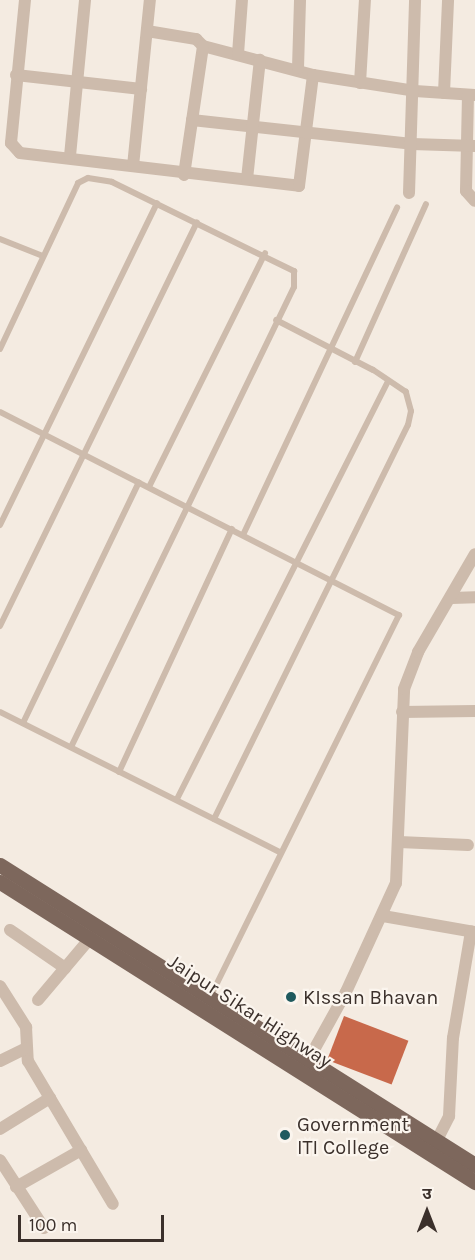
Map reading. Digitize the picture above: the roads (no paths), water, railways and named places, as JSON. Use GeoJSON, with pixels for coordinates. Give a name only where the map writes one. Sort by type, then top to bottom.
{"type":"FeatureCollection","features":[{"type":"Feature","properties":{"kind":"main road","name":"Jaipur Sikar Highway"},"geometry":{"type":"LineString","coordinates":[[0,865],[305,1064],[437,1140],[475,1165]]}},
{"type":"Feature","properties":{"kind":"main road","name":"Jaipur Sikar Highway"},"geometry":{"type":"LineString","coordinates":[[0,882],[91,937],[207,1002]]}},
{"type":"Feature","properties":{"kind":"main road","name":"Jaipur Sikar Highway"},"geometry":{"type":"LineString","coordinates":[[305,1064],[475,1182]]}},
{"type":"Feature","properties":{"kind":"street"},"geometry":{"type":"LineString","coordinates":[[25,0],[16,75],[14,149],[184,175],[301,185],[314,75]]}},
{"type":"Feature","properties":{"kind":"street"},"geometry":{"type":"LineString","coordinates":[[70,156],[85,0]]}},
{"type":"Feature","properties":{"kind":"street"},"geometry":{"type":"LineString","coordinates":[[133,166],[150,0]]}},
{"type":"Feature","properties":{"kind":"street"},"geometry":{"type":"LineString","coordinates":[[238,54],[242,0]]}},
{"type":"Feature","properties":{"kind":"street"},"geometry":{"type":"LineString","coordinates":[[298,69],[300,0]]}},
{"type":"Feature","properties":{"kind":"street"},"geometry":{"type":"LineString","coordinates":[[360,83],[365,0]]}},
{"type":"Feature","properties":{"kind":"street"},"geometry":{"type":"LineString","coordinates":[[409,193],[415,92],[415,0]]}},
{"type":"Feature","properties":{"kind":"street"},"geometry":{"type":"LineString","coordinates":[[444,93],[448,0]]}},
{"type":"Feature","properties":{"kind":"street"},"geometry":{"type":"LineString","coordinates":[[147,31],[196,39],[203,45],[314,75],[415,92],[472,95],[470,187],[475,201]]}},
{"type":"Feature","properties":{"kind":"street"},"geometry":{"type":"LineString","coordinates":[[184,175],[203,45]]}},
{"type":"Feature","properties":{"kind":"street"},"geometry":{"type":"LineString","coordinates":[[247,179],[260,60]]}},
{"type":"Feature","properties":{"kind":"street"},"geometry":{"type":"LineString","coordinates":[[16,75],[141,89]]}},
{"type":"Feature","properties":{"kind":"street"},"geometry":{"type":"LineString","coordinates":[[192,120],[412,144],[470,146]]}},
{"type":"Feature","properties":{"kind":"street"},"geometry":{"type":"LineString","coordinates":[[305,1064],[383,916],[396,883],[402,712],[408,674],[475,554]]}},
{"type":"Feature","properties":{"kind":"street"},"geometry":{"type":"LineString","coordinates":[[452,598],[475,597]]}},
{"type":"Feature","properties":{"kind":"street"},"geometry":{"type":"LineString","coordinates":[[402,712],[475,711]]}},
{"type":"Feature","properties":{"kind":"street"},"geometry":{"type":"LineString","coordinates":[[399,842],[468,845]]}},
{"type":"Feature","properties":{"kind":"street"},"geometry":{"type":"LineString","coordinates":[[383,916],[473,932],[453,1038],[449,1116],[437,1140]]}},
{"type":"Feature","properties":{"kind":"street"},"geometry":{"type":"LineString","coordinates":[[10,930],[65,968]]}},
{"type":"Feature","properties":{"kind":"street"},"geometry":{"type":"LineString","coordinates":[[38,1000],[91,937]]}},
{"type":"Feature","properties":{"kind":"street"},"geometry":{"type":"LineString","coordinates":[[1,990],[26,1027],[26,1049],[50,1098],[113,1204]]}},
{"type":"Feature","properties":{"kind":"street"},"geometry":{"type":"LineString","coordinates":[[0,1061],[26,1049]]}},
{"type":"Feature","properties":{"kind":"street"},"geometry":{"type":"LineString","coordinates":[[0,1129],[50,1098]]}},
{"type":"Feature","properties":{"kind":"street"},"geometry":{"type":"LineString","coordinates":[[16,1187],[81,1150]]}},
{"type":"Feature","properties":{"kind":"street"},"geometry":{"type":"LineString","coordinates":[[0,1160],[44,1228]]}},
{"type":"Feature","properties":{"kind":"lane"},"geometry":{"type":"LineString","coordinates":[[0,348],[78,183],[88,178],[112,182],[288,264],[296,278],[185,505],[71,747]]}},
{"type":"Feature","properties":{"kind":"lane"},"geometry":{"type":"LineString","coordinates":[[0,525],[157,203]]}},
{"type":"Feature","properties":{"kind":"lane"},"geometry":{"type":"LineString","coordinates":[[355,362],[426,204]]}},
{"type":"Feature","properties":{"kind":"lane"},"geometry":{"type":"LineString","coordinates":[[243,535],[327,348],[397,207]]}},
{"type":"Feature","properties":{"kind":"lane"},"geometry":{"type":"LineString","coordinates":[[0,626],[197,222]]}},
{"type":"Feature","properties":{"kind":"lane"},"geometry":{"type":"LineString","coordinates":[[0,239],[43,256]]}},
{"type":"Feature","properties":{"kind":"lane"},"geometry":{"type":"LineString","coordinates":[[149,487],[265,253]]}},
{"type":"Feature","properties":{"kind":"lane"},"geometry":{"type":"LineString","coordinates":[[214,819],[408,425],[410,400],[388,381],[276,320]]}},
{"type":"Feature","properties":{"kind":"lane"},"geometry":{"type":"LineString","coordinates":[[177,799],[294,560],[388,381]]}},
{"type":"Feature","properties":{"kind":"lane"},"geometry":{"type":"LineString","coordinates":[[0,412],[394,610],[398,623],[279,852],[207,1002]]}},
{"type":"Feature","properties":{"kind":"lane"},"geometry":{"type":"LineString","coordinates":[[23,723],[139,482]]}},
{"type":"Feature","properties":{"kind":"lane"},"geometry":{"type":"LineString","coordinates":[[119,772],[232,529]]}},
{"type":"Feature","properties":{"kind":"lane"},"geometry":{"type":"LineString","coordinates":[[0,712],[279,852]]}},
{"type":"Feature","properties":{"kind":"place","name":"KIssan Bhavan"},"geometry":{"type":"Point","coordinates":[291,997]}},
{"type":"Feature","properties":{"kind":"place","name":"Government ITI College"},"geometry":{"type":"Point","coordinates":[285,1135]}}]}
